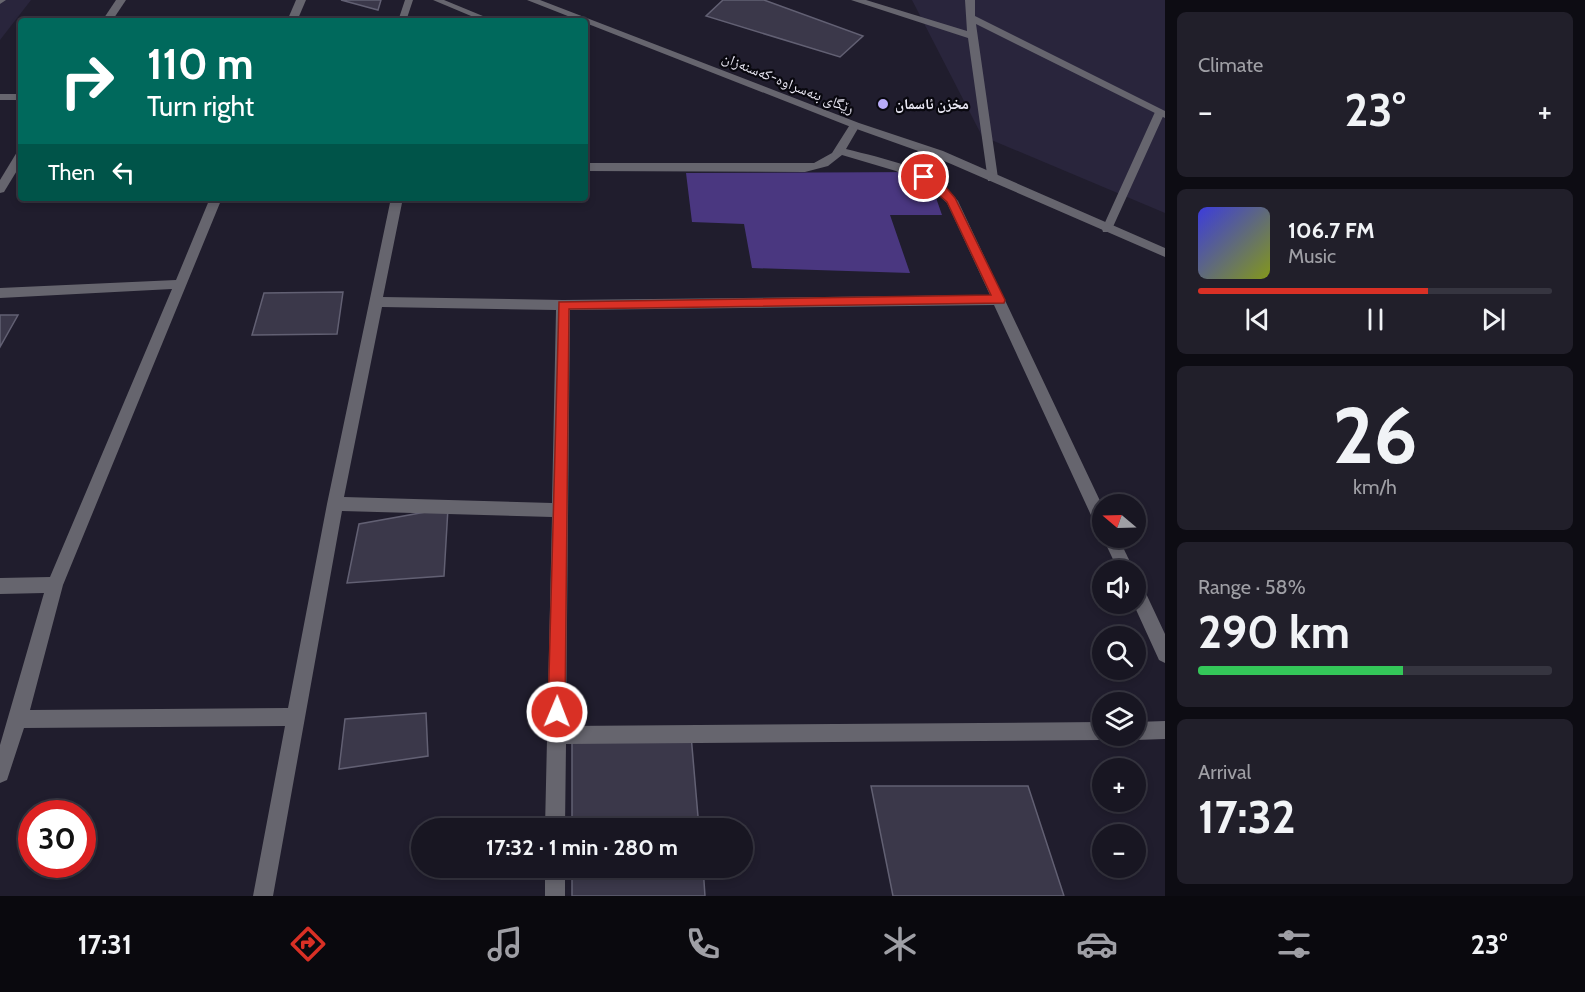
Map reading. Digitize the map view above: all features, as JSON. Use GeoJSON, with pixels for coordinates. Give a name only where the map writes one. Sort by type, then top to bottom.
{"type":"FeatureCollection","features":[{"type":"Feature","properties":{"kind":"street"},"geometry":{"type":"LineString","coordinates":[[109,18],[121,0]]}},
{"type":"Feature","properties":{"kind":"street"},"geometry":{"type":"LineString","coordinates":[[293,18],[301,0]]}},
{"type":"Feature","properties":{"kind":"street","name":"رێگای بنەسراوە-کەسنەزان"},"geometry":{"type":"LineString","coordinates":[[532,0],[576,18]]}},
{"type":"Feature","properties":{"kind":"street"},"geometry":{"type":"LineString","coordinates":[[856,0],[973,36]]}},
{"type":"Feature","properties":{"kind":"street"},"geometry":{"type":"LineString","coordinates":[[970,0],[970,17],[992,178]]}},
{"type":"Feature","properties":{"kind":"street"},"geometry":{"type":"LineString","coordinates":[[970,17],[1162,113]]}},
{"type":"Feature","properties":{"kind":"street","name":"رێگای بنەسراوە-کەسنەزان"},"geometry":{"type":"LineString","coordinates":[[588,23],[855,125],[939,154],[1165,253]]}},
{"type":"Feature","properties":{"kind":"street"},"geometry":{"type":"LineString","coordinates":[[0,97],[18,97]]}},
{"type":"Feature","properties":{"kind":"street"},"geometry":{"type":"LineString","coordinates":[[588,167],[805,168],[822,166],[830,162],[840,150],[855,125]]}},
{"type":"Feature","properties":{"kind":"street"},"geometry":{"type":"LineString","coordinates":[[840,150],[924,177],[940,188],[952,201],[1092,500]]}},
{"type":"Feature","properties":{"kind":"street"},"geometry":{"type":"LineString","coordinates":[[0,189],[18,159]]}},
{"type":"Feature","properties":{"kind":"street"},"geometry":{"type":"LineString","coordinates":[[0,773],[18,719],[55,585],[215,201]]}},
{"type":"Feature","properties":{"kind":"street"},"geometry":{"type":"LineString","coordinates":[[263,896],[335,504],[396,201]]}},
{"type":"Feature","properties":{"kind":"street"},"geometry":{"type":"LineString","coordinates":[[0,293],[181,284]]}},
{"type":"Feature","properties":{"kind":"street"},"geometry":{"type":"LineString","coordinates":[[377,302],[563,305],[999,300]]}},
{"type":"Feature","properties":{"kind":"street"},"geometry":{"type":"LineString","coordinates":[[555,818],[563,305]]}},
{"type":"Feature","properties":{"kind":"street"},"geometry":{"type":"LineString","coordinates":[[335,504],[560,510]]}},
{"type":"Feature","properties":{"kind":"street"},"geometry":{"type":"LineString","coordinates":[[0,586],[55,585]]}},
{"type":"Feature","properties":{"kind":"street"},"geometry":{"type":"LineString","coordinates":[[1146,613],[1165,654]]}},
{"type":"Feature","properties":{"kind":"street"},"geometry":{"type":"LineString","coordinates":[[18,719],[297,717]]}},
{"type":"Feature","properties":{"kind":"street"},"geometry":{"type":"LineString","coordinates":[[1146,730],[1165,730]]}},
{"type":"Feature","properties":{"kind":"street"},"geometry":{"type":"LineString","coordinates":[[556,735],[1092,731]]}},
{"type":"Feature","properties":{"kind":"street"},"geometry":{"type":"LineString","coordinates":[[555,878],[555,896]]}},
{"type":"Feature","properties":{"kind":"lane"},"geometry":{"type":"LineString","coordinates":[[403,18],[408,0]]}},
{"type":"Feature","properties":{"kind":"lane"},"geometry":{"type":"LineString","coordinates":[[437,0],[483,18]]}},
{"type":"Feature","properties":{"kind":"lane"},"geometry":{"type":"LineString","coordinates":[[1107,229],[1162,113]]}},
{"type":"Feature","properties":{"kind":"shaded area"},"geometry":{"type":"Polygon","coordinates":[[[0,0],[31,0],[0,40],[0,0]]]}},
{"type":"Feature","properties":{"kind":"shaded area"},"geometry":{"type":"Polygon","coordinates":[[[912,0],[1165,0],[1165,213],[982,136],[912,0]]]}},
{"type":"Feature","properties":{"kind":"shaded area"},"geometry":{"type":"Polygon","coordinates":[[[927,172],[942,215],[890,215],[910,273],[752,268],[744,224],[692,222],[686,173],[927,172]]]}},
{"type":"Feature","properties":{"kind":"building"},"geometry":{"type":"Polygon","coordinates":[[[341,0],[381,0],[378,10],[341,0]]]}},
{"type":"Feature","properties":{"kind":"building"},"geometry":{"type":"Polygon","coordinates":[[[723,0],[764,0],[863,36],[840,57],[706,16],[723,0]]]}},
{"type":"Feature","properties":{"kind":"building"},"geometry":{"type":"Polygon","coordinates":[[[343,292],[337,334],[252,335],[264,293],[343,292]]]}},
{"type":"Feature","properties":{"kind":"building"},"geometry":{"type":"Polygon","coordinates":[[[0,315],[18,315],[0,347],[0,315]]]}},
{"type":"Feature","properties":{"kind":"building"},"geometry":{"type":"Polygon","coordinates":[[[448,508],[444,576],[347,583],[359,524],[448,508]]]}},
{"type":"Feature","properties":{"kind":"building"},"geometry":{"type":"Polygon","coordinates":[[[426,713],[428,756],[339,769],[345,719],[426,713]]]}},
{"type":"Feature","properties":{"kind":"building"},"geometry":{"type":"Polygon","coordinates":[[[691,735],[698,818],[572,818],[572,736],[691,735]]]}},
{"type":"Feature","properties":{"kind":"building"},"geometry":{"type":"Polygon","coordinates":[[[871,786],[1028,786],[1064,896],[893,896],[871,786]]]}},
{"type":"Feature","properties":{"kind":"building"},"geometry":{"type":"Polygon","coordinates":[[[572,878],[704,878],[705,896],[572,896],[572,878]]]}},
{"type":"Feature","properties":{"kind":"place","name":"مخزن ئاسمان"},"geometry":{"type":"Point","coordinates":[883,104]}},
{"type":"Feature","properties":{"kind":"route"},"geometry":{"type":"LineString","coordinates":[[557,712],[563,305],[999,300],[952,201],[940,188],[924,177]]}}]}
